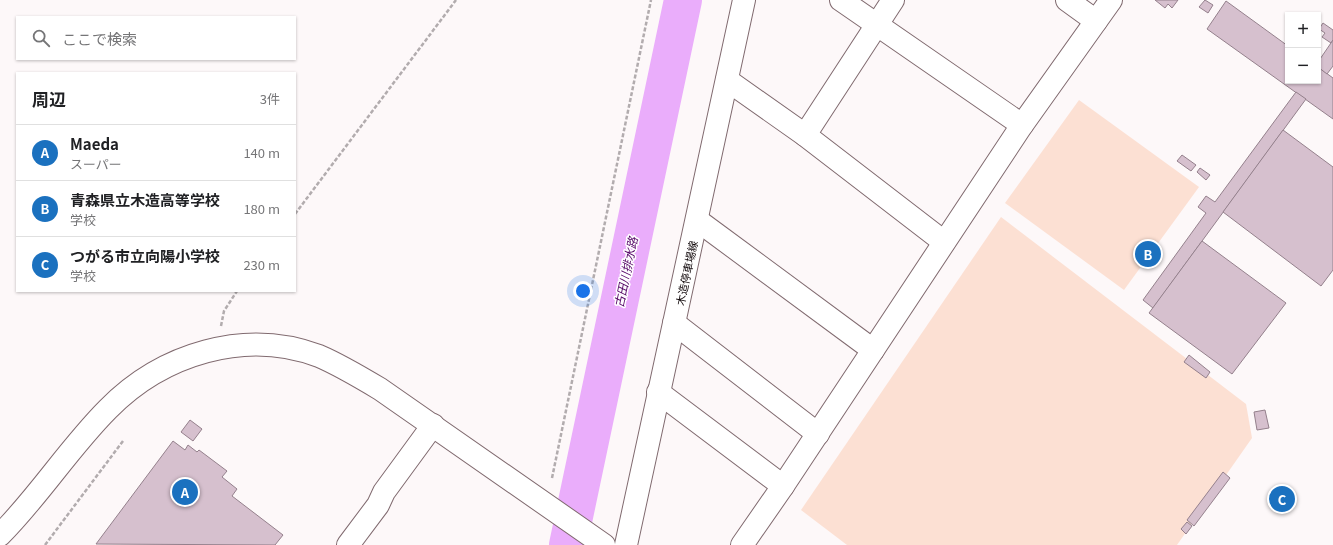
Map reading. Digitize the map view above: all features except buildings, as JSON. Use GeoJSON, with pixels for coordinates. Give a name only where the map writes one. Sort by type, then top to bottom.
{"type":"FeatureCollection","features":[{"type":"Feature","properties":{"kind":"street","name":"木造停車場線"},"geometry":{"type":"LineString","coordinates":[[626,545],[744,0]]}},
{"type":"Feature","properties":{"kind":"street"},"geometry":{"type":"LineString","coordinates":[[841,0],[1022,125]]}},
{"type":"Feature","properties":{"kind":"street"},"geometry":{"type":"LineString","coordinates":[[805,135],[893,0]]}},
{"type":"Feature","properties":{"kind":"street"},"geometry":{"type":"LineString","coordinates":[[1067,0],[1096,21]]}},
{"type":"Feature","properties":{"kind":"street"},"geometry":{"type":"LineString","coordinates":[[742,545],[818,434],[1022,125],[1111,0]]}},
{"type":"Feature","properties":{"kind":"street"},"geometry":{"type":"LineString","coordinates":[[727,80],[805,135],[944,242]]}},
{"type":"Feature","properties":{"kind":"street"},"geometry":{"type":"LineString","coordinates":[[697,220],[873,350]]}},
{"type":"Feature","properties":{"kind":"street"},"geometry":{"type":"LineString","coordinates":[[674,324],[818,434]]}},
{"type":"Feature","properties":{"kind":"street"},"geometry":{"type":"LineString","coordinates":[[0,535],[33,499],[108,408],[126,392],[172,363],[220,347],[264,345],[291,348],[318,356],[348,370],[380,389],[433,425],[604,545]]}},
{"type":"Feature","properties":{"kind":"street"},"geometry":{"type":"LineString","coordinates":[[658,392],[783,486]]}},
{"type":"Feature","properties":{"kind":"street"},"geometry":{"type":"LineString","coordinates":[[348,545],[378,505],[384,492],[433,425]]}},
{"type":"Feature","properties":{"kind":"path"},"geometry":{"type":"LineString","coordinates":[[296,213],[456,0]]}},
{"type":"Feature","properties":{"kind":"path"},"geometry":{"type":"LineString","coordinates":[[552,478],[651,0]]}},
{"type":"Feature","properties":{"kind":"path"},"geometry":{"type":"LineString","coordinates":[[220,347],[224,311],[236,292]]}},
{"type":"Feature","properties":{"kind":"path"},"geometry":{"type":"LineString","coordinates":[[45,545],[123,441]]}},
{"type":"Feature","properties":{"kind":"shaded area"},"geometry":{"type":"Polygon","coordinates":[[[1079,100],[1199,187],[1124,290],[1005,203],[1079,100]]]}},
{"type":"Feature","properties":{"kind":"shaded area"},"geometry":{"type":"Polygon","coordinates":[[[1001,217],[1246,404],[1252,438],[1177,545],[847,545],[801,510],[1001,217]]]}},
{"type":"Feature","properties":{"kind":"waterway","name":"古田川排水路"},"geometry":{"type":"LineString","coordinates":[[568,545],[683,0]]}},
{"type":"Feature","properties":{"kind":"place","name":"青森県立木造高等学校"},"geometry":{"type":"Point","coordinates":[1148,254]}},
{"type":"Feature","properties":{"kind":"place","name":"Maeda"},"geometry":{"type":"Point","coordinates":[185,492]}},
{"type":"Feature","properties":{"kind":"place","name":"つがる市立向陽小学校"},"geometry":{"type":"Point","coordinates":[1282,499]}}]}
